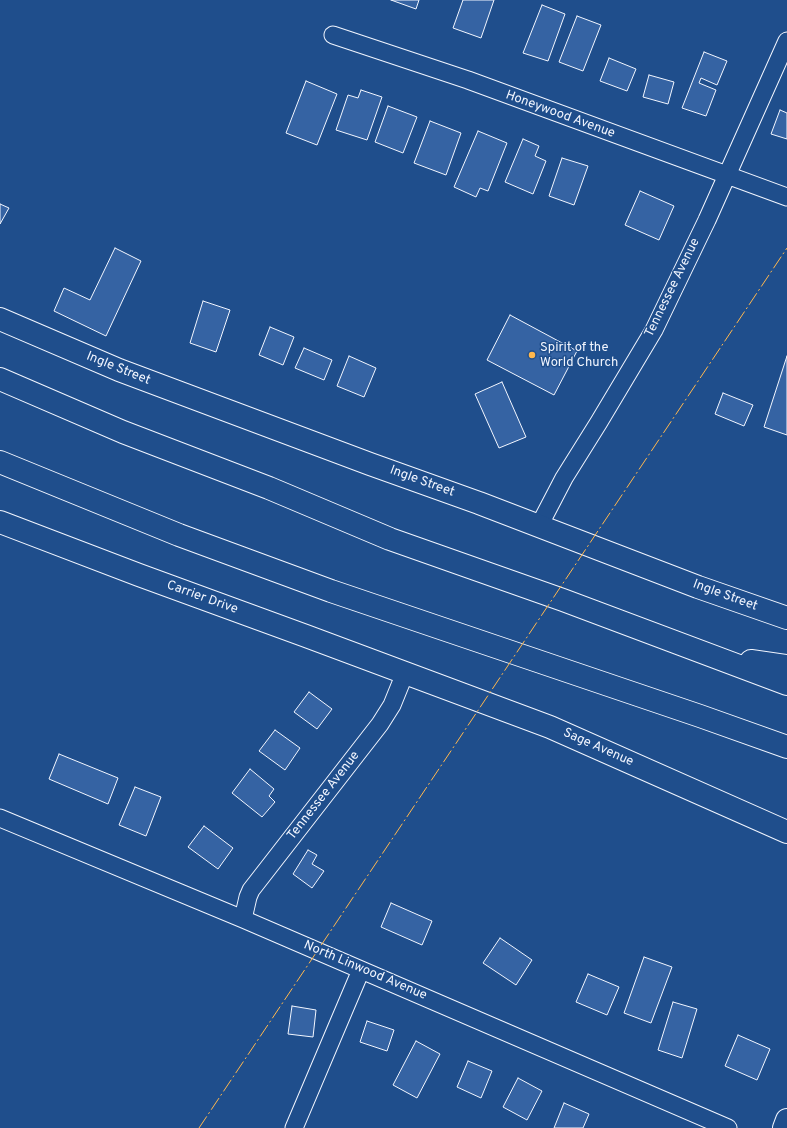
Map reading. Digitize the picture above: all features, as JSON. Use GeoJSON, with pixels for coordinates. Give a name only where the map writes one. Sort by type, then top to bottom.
{"type":"FeatureCollection","features":[{"type":"Feature","properties":{"kind":"main road","name":"Ingle Street"},"geometry":{"type":"LineString","coordinates":[[0,320],[119,370],[370,464],[479,502],[691,584],[787,618]]}},
{"type":"Feature","properties":{"kind":"main road"},"geometry":{"type":"LineString","coordinates":[[0,380],[115,429],[269,488],[390,538],[564,600],[787,684]]}},
{"type":"Feature","properties":{"kind":"main road"},"geometry":{"type":"LineString","coordinates":[[0,462],[179,535],[331,591],[787,747]]}},
{"type":"Feature","properties":{"kind":"main road","name":"Carrier Drive"},"geometry":{"type":"LineString","coordinates":[[0,522],[138,575],[405,673]]}},
{"type":"Feature","properties":{"kind":"main road"},"geometry":{"type":"LineString","coordinates":[[706,654],[787,666]]}},
{"type":"Feature","properties":{"kind":"main road","name":"Sage Avenue"},"geometry":{"type":"LineString","coordinates":[[405,673],[550,727],[787,832]]}},
{"type":"Feature","properties":{"kind":"main road"},"geometry":{"type":"LineString","coordinates":[[700,716],[787,761]]}},
{"type":"Feature","properties":{"kind":"main road"},"geometry":{"type":"LineString","coordinates":[[784,1128],[787,1120]]}},
{"type":"Feature","properties":{"kind":"street","name":"Honeywood Avenue"},"geometry":{"type":"LineString","coordinates":[[333,35],[468,80],[726,176],[787,197]]}},
{"type":"Feature","properties":{"kind":"street","name":"Tennessee Avenue"},"geometry":{"type":"LineString","coordinates":[[539,526],[564,478],[654,330],[707,220],[787,41]]}},
{"type":"Feature","properties":{"kind":"street","name":"Tennessee Avenue"},"geometry":{"type":"LineString","coordinates":[[243,919],[251,890],[380,724],[392,705],[405,673]]}},
{"type":"Feature","properties":{"kind":"street","name":"North Linwood Avenue"},"geometry":{"type":"LineString","coordinates":[[0,818],[243,919],[728,1128]]}},
{"type":"Feature","properties":{"kind":"street"},"geometry":{"type":"LineString","coordinates":[[294,1128],[361,970]]}},
{"type":"Feature","properties":{"kind":"building"},"geometry":{"type":"Polygon","coordinates":[[[391,0],[419,0],[416,9],[391,0]]]}},
{"type":"Feature","properties":{"kind":"building"},"geometry":{"type":"Polygon","coordinates":[[[463,0],[494,0],[481,38],[453,28],[463,0]]]}},
{"type":"Feature","properties":{"kind":"building"},"geometry":{"type":"Polygon","coordinates":[[[542,5],[565,14],[548,61],[523,53],[542,5]]]}},
{"type":"Feature","properties":{"kind":"building"},"geometry":{"type":"Polygon","coordinates":[[[577,16],[601,25],[583,71],[559,62],[577,16]]]}},
{"type":"Feature","properties":{"kind":"building"},"geometry":{"type":"Polygon","coordinates":[[[704,52],[727,61],[717,85],[701,78],[699,83],[716,90],[706,116],[682,108],[704,52]]]}},
{"type":"Feature","properties":{"kind":"building"},"geometry":{"type":"Polygon","coordinates":[[[609,58],[636,69],[627,91],[600,81],[609,58]]]}},
{"type":"Feature","properties":{"kind":"building"},"geometry":{"type":"Polygon","coordinates":[[[649,75],[674,82],[668,104],[643,97],[649,75]]]}},
{"type":"Feature","properties":{"kind":"building"},"geometry":{"type":"Polygon","coordinates":[[[306,81],[337,94],[317,145],[286,133],[306,81]]]}},
{"type":"Feature","properties":{"kind":"building"},"geometry":{"type":"Polygon","coordinates":[[[361,90],[382,97],[367,140],[336,130],[348,95],[358,98],[361,90]]]}},
{"type":"Feature","properties":{"kind":"building"},"geometry":{"type":"Polygon","coordinates":[[[388,106],[417,117],[403,153],[375,142],[388,106]]]}},
{"type":"Feature","properties":{"kind":"building"},"geometry":{"type":"Polygon","coordinates":[[[780,110],[787,113],[787,139],[771,134],[780,110]]]}},
{"type":"Feature","properties":{"kind":"building"},"geometry":{"type":"Polygon","coordinates":[[[430,121],[461,133],[446,175],[414,163],[430,121]]]}},
{"type":"Feature","properties":{"kind":"building"},"geometry":{"type":"Polygon","coordinates":[[[478,131],[507,143],[488,191],[480,188],[476,197],[454,187],[478,131]]]}},
{"type":"Feature","properties":{"kind":"building"},"geometry":{"type":"Polygon","coordinates":[[[523,139],[539,146],[535,156],[546,161],[533,194],[505,182],[523,139]]]}},
{"type":"Feature","properties":{"kind":"building"},"geometry":{"type":"Polygon","coordinates":[[[562,158],[588,166],[574,205],[549,196],[562,158]]]}},
{"type":"Feature","properties":{"kind":"building"},"geometry":{"type":"Polygon","coordinates":[[[640,191],[674,206],[659,240],[625,225],[640,191]]]}},
{"type":"Feature","properties":{"kind":"building"},"geometry":{"type":"Polygon","coordinates":[[[0,204],[9,208],[0,224],[0,204]]]}},
{"type":"Feature","properties":{"kind":"building"},"geometry":{"type":"Polygon","coordinates":[[[115,248],[141,261],[106,336],[54,311],[64,288],[90,300],[115,248]]]}},
{"type":"Feature","properties":{"kind":"building"},"geometry":{"type":"Polygon","coordinates":[[[203,301],[230,310],[216,352],[190,343],[203,301]]]}},
{"type":"Feature","properties":{"kind":"building","name":"Spirit of the World Church"},"geometry":{"type":"Polygon","coordinates":[[[510,315],[577,351],[554,395],[487,360],[510,315]]]}},
{"type":"Feature","properties":{"kind":"building"},"geometry":{"type":"Polygon","coordinates":[[[270,327],[294,337],[283,365],[259,355],[270,327]]]}},
{"type":"Feature","properties":{"kind":"building"},"geometry":{"type":"Polygon","coordinates":[[[304,348],[332,360],[324,380],[295,368],[304,348]]]}},
{"type":"Feature","properties":{"kind":"building"},"geometry":{"type":"Polygon","coordinates":[[[349,356],[376,368],[364,397],[337,386],[349,356]]]}},
{"type":"Feature","properties":{"kind":"building"},"geometry":{"type":"Polygon","coordinates":[[[787,356],[787,435],[764,427],[787,356]]]}},
{"type":"Feature","properties":{"kind":"building"},"geometry":{"type":"Polygon","coordinates":[[[502,382],[526,437],[499,448],[475,394],[502,382]]]}},
{"type":"Feature","properties":{"kind":"building"},"geometry":{"type":"Polygon","coordinates":[[[723,393],[753,405],[744,426],[715,414],[723,393]]]}},
{"type":"Feature","properties":{"kind":"building"},"geometry":{"type":"Polygon","coordinates":[[[309,692],[332,709],[317,729],[294,712],[309,692]]]}},
{"type":"Feature","properties":{"kind":"building"},"geometry":{"type":"Polygon","coordinates":[[[275,730],[300,748],[285,770],[259,751],[275,730]]]}},
{"type":"Feature","properties":{"kind":"building"},"geometry":{"type":"Polygon","coordinates":[[[59,754],[118,778],[108,804],[49,779],[59,754]]]}},
{"type":"Feature","properties":{"kind":"building"},"geometry":{"type":"Polygon","coordinates":[[[250,769],[274,789],[269,796],[275,802],[262,817],[232,793],[250,769]]]}},
{"type":"Feature","properties":{"kind":"building"},"geometry":{"type":"Polygon","coordinates":[[[135,787],[161,797],[146,836],[119,825],[135,787]]]}},
{"type":"Feature","properties":{"kind":"building"},"geometry":{"type":"Polygon","coordinates":[[[204,826],[233,848],[218,869],[188,847],[204,826]]]}},
{"type":"Feature","properties":{"kind":"building"},"geometry":{"type":"Polygon","coordinates":[[[308,850],[317,855],[312,864],[324,871],[312,888],[293,874],[308,850]]]}},
{"type":"Feature","properties":{"kind":"building"},"geometry":{"type":"Polygon","coordinates":[[[391,903],[432,921],[422,945],[381,927],[391,903]]]}},
{"type":"Feature","properties":{"kind":"building"},"geometry":{"type":"Polygon","coordinates":[[[500,938],[532,960],[516,985],[483,963],[500,938]]]}},
{"type":"Feature","properties":{"kind":"building"},"geometry":{"type":"Polygon","coordinates":[[[644,957],[672,967],[651,1023],[624,1013],[644,957]]]}},
{"type":"Feature","properties":{"kind":"building"},"geometry":{"type":"Polygon","coordinates":[[[588,974],[619,987],[607,1015],[576,1002],[588,974]]]}},
{"type":"Feature","properties":{"kind":"building"},"geometry":{"type":"Polygon","coordinates":[[[673,1002],[697,1009],[682,1058],[658,1050],[673,1002]]]}},
{"type":"Feature","properties":{"kind":"building"},"geometry":{"type":"Polygon","coordinates":[[[292,1006],[316,1010],[313,1037],[288,1034],[292,1006]]]}},
{"type":"Feature","properties":{"kind":"building"},"geometry":{"type":"Polygon","coordinates":[[[367,1021],[394,1030],[387,1051],[360,1042],[367,1021]]]}},
{"type":"Feature","properties":{"kind":"building"},"geometry":{"type":"Polygon","coordinates":[[[738,1035],[770,1049],[757,1080],[725,1066],[738,1035]]]}},
{"type":"Feature","properties":{"kind":"building"},"geometry":{"type":"Polygon","coordinates":[[[416,1041],[440,1054],[417,1098],[393,1085],[416,1041]]]}},
{"type":"Feature","properties":{"kind":"building"},"geometry":{"type":"Polygon","coordinates":[[[468,1061],[492,1071],[481,1098],[457,1087],[468,1061]]]}},
{"type":"Feature","properties":{"kind":"building"},"geometry":{"type":"Polygon","coordinates":[[[518,1078],[542,1091],[527,1120],[503,1107],[518,1078]]]}},
{"type":"Feature","properties":{"kind":"building"},"geometry":{"type":"Polygon","coordinates":[[[564,1103],[589,1114],[583,1128],[554,1128],[564,1103]]]}},
{"type":"Feature","properties":{"kind":"power"},"geometry":{"type":"LineString","coordinates":[[199,1128],[787,248]]}},
{"type":"Feature","properties":{"kind":"place","name":"Spirit of the World Church"},"geometry":{"type":"Point","coordinates":[532,355]}}]}
